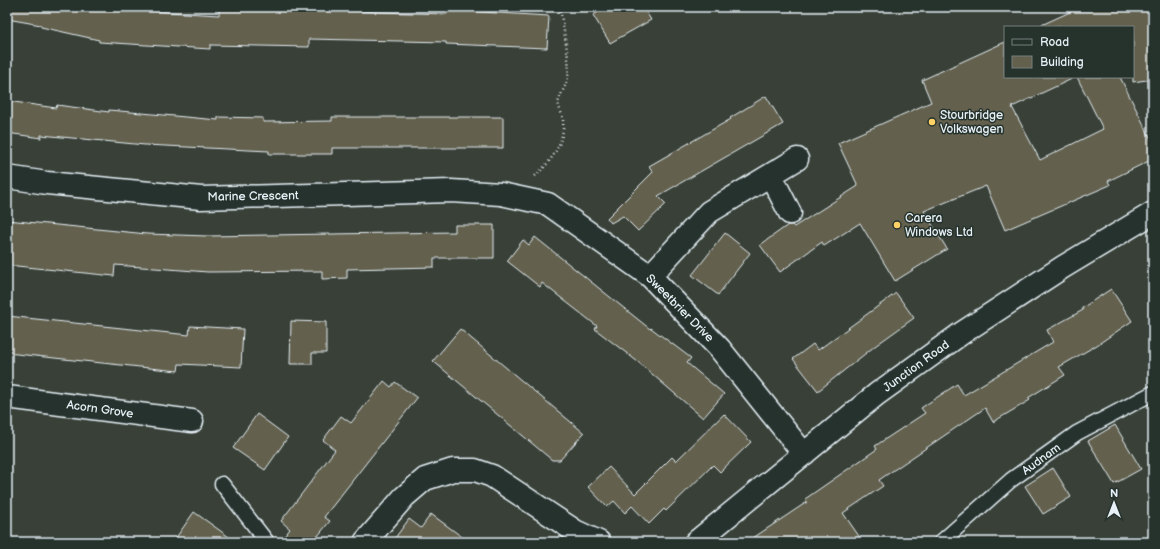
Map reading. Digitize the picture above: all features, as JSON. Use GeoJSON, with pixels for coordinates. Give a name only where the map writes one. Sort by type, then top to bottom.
{"type":"FeatureCollection","features":[{"type":"Feature","properties":{"kind":"street"},"geometry":{"type":"LineString","coordinates":[[650,276],[708,212],[771,176],[797,159]]}},
{"type":"Feature","properties":{"kind":"street"},"geometry":{"type":"LineString","coordinates":[[771,176],[790,213]]}},
{"type":"Feature","properties":{"kind":"street","name":"Marine Crescent"},"geometry":{"type":"LineString","coordinates":[[7,177],[47,183],[201,198],[451,191],[507,195]]}},
{"type":"Feature","properties":{"kind":"street","name":"Sweetbrier Drive"},"geometry":{"type":"LineString","coordinates":[[507,195],[548,204],[650,276],[720,349],[804,454]]}},
{"type":"Feature","properties":{"kind":"street","name":"Junction Road"},"geometry":{"type":"LineString","coordinates":[[696,542],[877,394],[962,333],[1063,266],[1153,213]]}},
{"type":"Feature","properties":{"kind":"street","name":"Acorn Grove"},"geometry":{"type":"LineString","coordinates":[[7,397],[192,421]]}},
{"type":"Feature","properties":{"kind":"street"},"geometry":{"type":"LineString","coordinates":[[365,542],[404,497],[425,479],[453,470],[475,470],[492,476],[575,531],[599,542]]}},
{"type":"Feature","properties":{"kind":"lane","name":"Audnam"},"geometry":{"type":"LineString","coordinates":[[941,542],[1011,480],[1077,433],[1153,393]]}},
{"type":"Feature","properties":{"kind":"lane"},"geometry":{"type":"LineString","coordinates":[[222,484],[267,542]]}},
{"type":"Feature","properties":{"kind":"path"},"geometry":{"type":"LineString","coordinates":[[507,195],[527,183],[546,167],[560,144],[563,118],[558,101],[568,77],[560,7]]}},
{"type":"Feature","properties":{"kind":"building"},"geometry":{"type":"Polygon","coordinates":[[[7,7],[132,7],[151,8],[150,11],[219,15],[219,9],[266,10],[266,7],[346,8],[346,10],[377,12],[447,14],[447,10],[549,16],[547,48],[446,44],[446,42],[309,39],[309,47],[210,45],[210,49],[99,42],[99,40],[41,27],[41,25],[7,19],[7,7]]]}},
{"type":"Feature","properties":{"kind":"building"},"geometry":{"type":"Polygon","coordinates":[[[607,7],[643,7],[651,20],[610,43],[593,15],[607,7]]]}},
{"type":"Feature","properties":{"kind":"building"},"geometry":{"type":"Polygon","coordinates":[[[1081,7],[1153,7],[1153,79],[1133,82],[1134,26],[1039,26],[1081,7]]]}},
{"type":"Feature","properties":{"kind":"building"},"geometry":{"type":"Polygon","coordinates":[[[1004,42],[1004,78],[1074,78],[1012,107],[1040,160],[1103,129],[1078,78],[1120,78],[1153,143],[1153,159],[1108,181],[1110,185],[1005,230],[986,186],[924,211],[947,249],[895,281],[860,223],[824,246],[822,242],[780,272],[760,245],[788,225],[792,225],[794,227],[858,186],[838,143],[931,102],[922,80],[1004,42]]]}},
{"type":"Feature","properties":{"kind":"building"},"geometry":{"type":"Polygon","coordinates":[[[766,96],[783,124],[658,196],[666,204],[638,231],[623,216],[611,223],[607,218],[653,172],[649,166],[731,119],[730,118],[766,96]]]}},
{"type":"Feature","properties":{"kind":"building"},"geometry":{"type":"Polygon","coordinates":[[[7,101],[56,108],[57,105],[109,112],[109,110],[218,120],[218,117],[263,118],[263,122],[332,121],[332,117],[503,117],[503,148],[332,148],[332,154],[269,154],[269,151],[145,145],[41,135],[41,138],[7,133],[7,101]]]}},
{"type":"Feature","properties":{"kind":"building"},"geometry":{"type":"Polygon","coordinates":[[[7,220],[147,234],[208,236],[455,232],[455,225],[494,225],[494,258],[434,258],[434,267],[347,269],[347,278],[322,279],[322,271],[208,272],[115,265],[114,276],[7,265],[7,220]]]}},
{"type":"Feature","properties":{"kind":"building"},"geometry":{"type":"Polygon","coordinates":[[[725,233],[750,253],[718,295],[692,275],[725,233]]]}},
{"type":"Feature","properties":{"kind":"building"},"geometry":{"type":"Polygon","coordinates":[[[535,237],[650,329],[651,328],[691,358],[687,363],[724,394],[703,418],[638,362],[595,329],[597,326],[542,283],[540,287],[507,261],[523,240],[529,245],[535,237]]]}},
{"type":"Feature","properties":{"kind":"building"},"geometry":{"type":"Polygon","coordinates":[[[1111,289],[1132,321],[1097,345],[1059,367],[1065,375],[1028,398],[1030,400],[993,422],[985,408],[879,480],[883,486],[843,513],[863,542],[747,542],[807,502],[805,499],[877,449],[875,446],[925,413],[921,408],[957,384],[964,395],[1053,342],[1047,330],[1083,310],[1082,308],[1111,289]]]}},
{"type":"Feature","properties":{"kind":"building"},"geometry":{"type":"Polygon","coordinates":[[[896,293],[914,318],[875,346],[818,391],[793,359],[813,344],[818,350],[896,293]]]}},
{"type":"Feature","properties":{"kind":"building"},"geometry":{"type":"Polygon","coordinates":[[[7,316],[189,335],[190,326],[243,329],[241,367],[179,364],[178,371],[7,353],[7,316]]]}},
{"type":"Feature","properties":{"kind":"building"},"geometry":{"type":"Polygon","coordinates":[[[291,321],[326,322],[326,353],[312,353],[312,364],[290,364],[291,321]]]}},
{"type":"Feature","properties":{"kind":"building"},"geometry":{"type":"Polygon","coordinates":[[[460,329],[584,433],[560,460],[552,460],[433,361],[460,329]]]}},
{"type":"Feature","properties":{"kind":"building"},"geometry":{"type":"Polygon","coordinates":[[[384,381],[391,387],[395,382],[417,398],[324,517],[330,521],[313,542],[280,542],[290,529],[281,521],[335,450],[323,440],[341,416],[351,423],[384,381]]]}},
{"type":"Feature","properties":{"kind":"building"},"geometry":{"type":"Polygon","coordinates":[[[257,414],[288,437],[265,470],[233,448],[257,414]]]}},
{"type":"Feature","properties":{"kind":"building"},"geometry":{"type":"Polygon","coordinates":[[[724,414],[751,442],[720,472],[713,465],[666,511],[664,509],[649,524],[632,506],[625,513],[614,501],[607,507],[588,487],[609,467],[635,494],[672,457],[676,461],[724,414]]]}},
{"type":"Feature","properties":{"kind":"building"},"geometry":{"type":"Polygon","coordinates":[[[1115,425],[1141,469],[1114,484],[1088,441],[1115,425]]]}},
{"type":"Feature","properties":{"kind":"building"},"geometry":{"type":"Polygon","coordinates":[[[1053,468],[1071,497],[1043,514],[1025,486],[1053,468]]]}},
{"type":"Feature","properties":{"kind":"building"},"geometry":{"type":"Polygon","coordinates":[[[194,512],[236,542],[173,542],[194,512]]]}},
{"type":"Feature","properties":{"kind":"building"},"geometry":{"type":"Polygon","coordinates":[[[431,514],[469,542],[392,542],[409,519],[421,528],[431,514]]]}},
{"type":"Feature","properties":{"kind":"place","name":"Stourbridge Volkswagen"},"geometry":{"type":"Point","coordinates":[932,122]}},
{"type":"Feature","properties":{"kind":"place","name":"Carera Windows Ltd"},"geometry":{"type":"Point","coordinates":[897,225]}}]}
